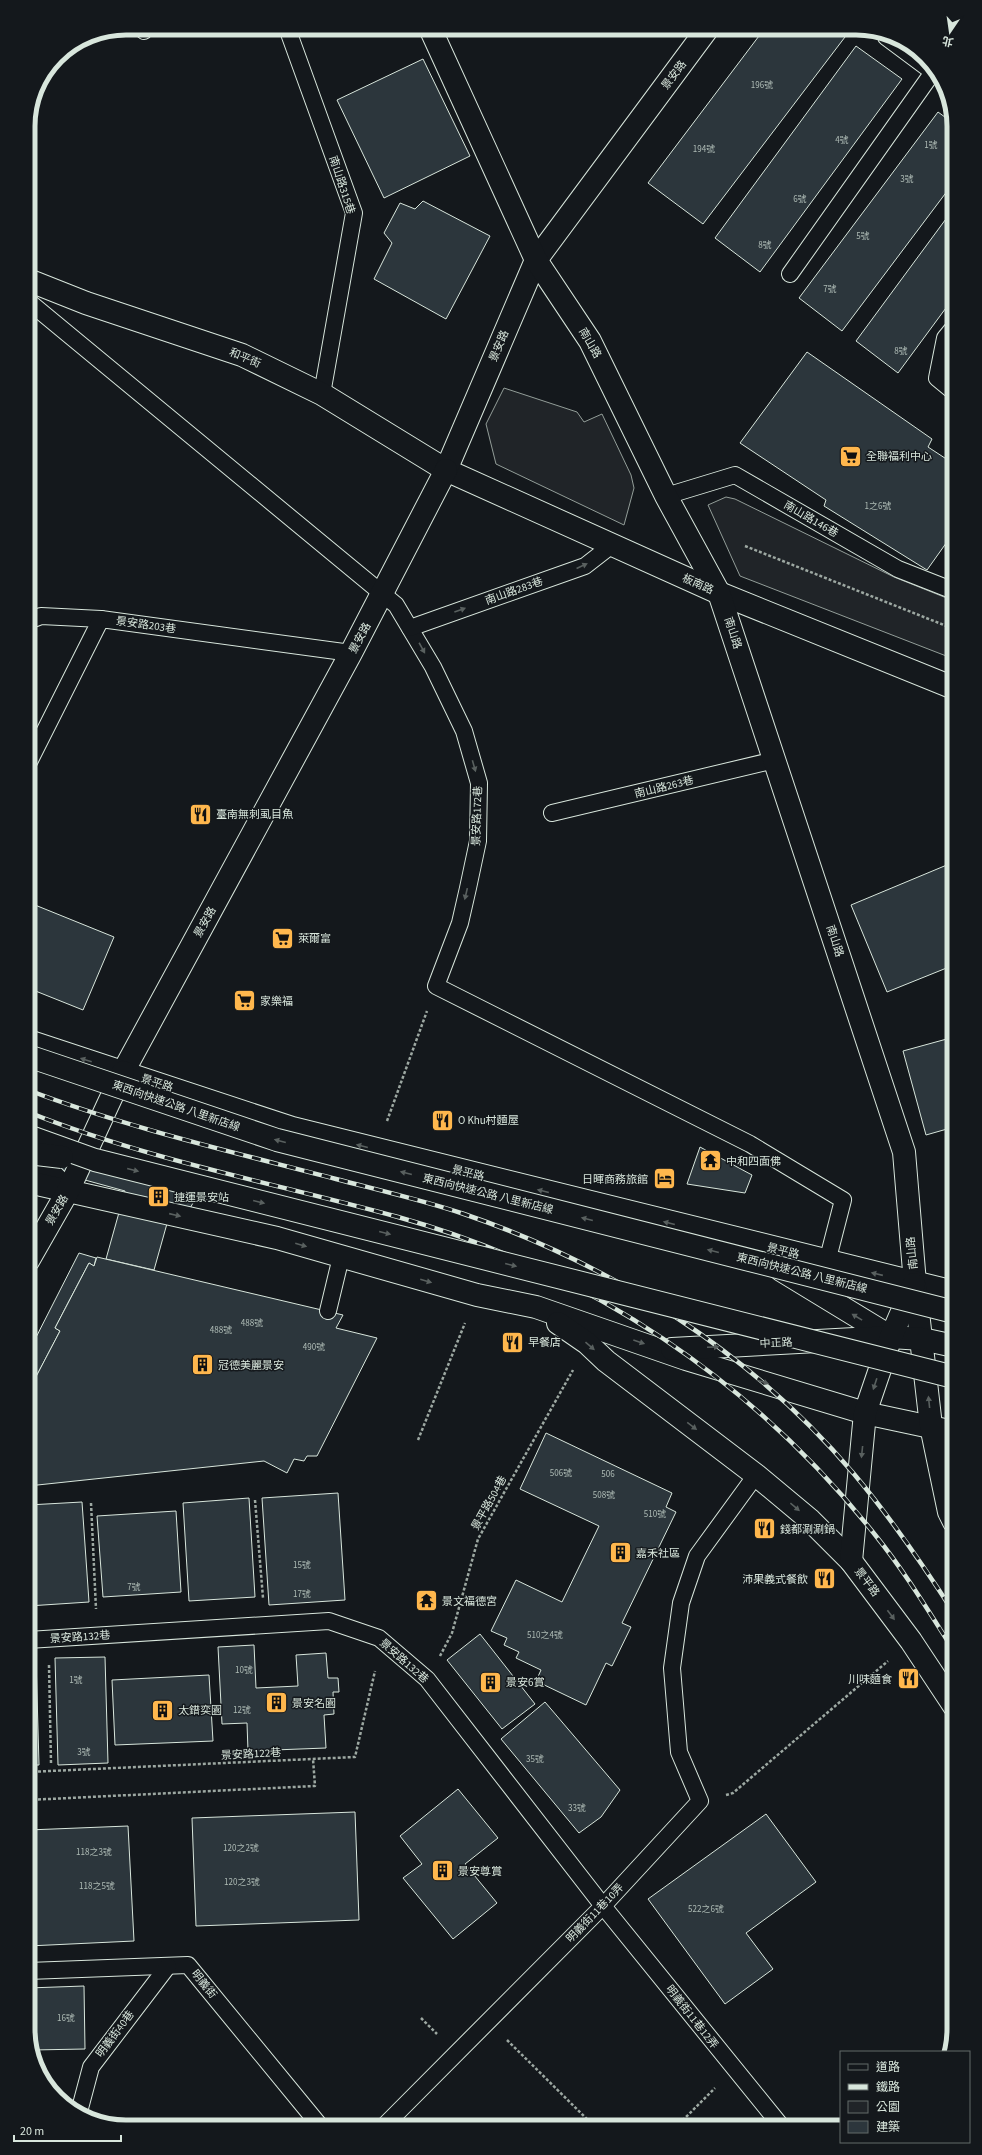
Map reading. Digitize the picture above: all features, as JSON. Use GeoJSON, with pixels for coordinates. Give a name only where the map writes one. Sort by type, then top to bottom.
{"type":"FeatureCollection","features":[{"type":"Feature","properties":{"kind":"main road","name":"南山路"},"geometry":{"type":"LineString","coordinates":[[433,35],[536,260],[590,341],[666,496],[719,593],[904,1152],[909,1227],[915,1283]]}},
{"type":"Feature","properties":{"kind":"main road","name":"景安路"},"geometry":{"type":"LineString","coordinates":[[35,1249],[68,1191],[123,1072],[351,653],[446,470],[536,260],[703,35]]}},
{"type":"Feature","properties":{"kind":"main road","name":"和平街"},"geometry":{"type":"LineString","coordinates":[[35,283],[86,303],[242,355],[322,394],[446,470]]}},
{"type":"Feature","properties":{"kind":"main road","name":"板南路"},"geometry":{"type":"LineString","coordinates":[[446,470],[719,593],[947,685]]}},
{"type":"Feature","properties":{"kind":"main road","name":"景平路"},"geometry":{"type":"LineString","coordinates":[[35,1043],[292,1128],[727,1238],[915,1283],[890,1337],[865,1413],[851,1561],[911,1641],[947,1695]]}},
{"type":"Feature","properties":{"kind":"main road","name":"東西向快速公路 八里新店線"},"geometry":{"type":"LineString","coordinates":[[35,1058],[277,1140],[947,1310]]}},
{"type":"Feature","properties":{"kind":"main road"},"geometry":{"type":"LineString","coordinates":[[35,1139],[95,1160],[947,1375]]}},
{"type":"Feature","properties":{"kind":"main road"},"geometry":{"type":"LineString","coordinates":[[35,1153],[95,1160]]}},
{"type":"Feature","properties":{"kind":"main road"},"geometry":{"type":"LineString","coordinates":[[35,1159],[68,1191]]}},
{"type":"Feature","properties":{"kind":"main road"},"geometry":{"type":"LineString","coordinates":[[35,1184],[277,1238],[477,1295],[536,1308],[660,1350],[865,1413],[947,1430]]}},
{"type":"Feature","properties":{"kind":"main road","name":"中正路"},"geometry":{"type":"LineString","coordinates":[[727,1238],[890,1337]]}},
{"type":"Feature","properties":{"kind":"main road"},"geometry":{"type":"LineString","coordinates":[[947,1290],[915,1283],[932,1426],[947,1502]]}},
{"type":"Feature","properties":{"kind":"main road"},"geometry":{"type":"LineString","coordinates":[[536,1308],[587,1343],[606,1361],[756,1475],[810,1520],[851,1561]]}},
{"type":"Feature","properties":{"kind":"main road","name":"中正路"},"geometry":{"type":"LineString","coordinates":[[660,1350],[890,1337],[922,1339],[947,1344]]}},
{"type":"Feature","properties":{"kind":"lane","name":"南山路315巷"},"geometry":{"type":"LineString","coordinates":[[290,35],[354,213],[322,394]]}},
{"type":"Feature","properties":{"kind":"lane"},"geometry":{"type":"LineString","coordinates":[[895,44],[921,63]]}},
{"type":"Feature","properties":{"kind":"lane"},"geometry":{"type":"LineString","coordinates":[[790,274],[931,75]]}},
{"type":"Feature","properties":{"kind":"lane","name":"景安路172巷"},"geometry":{"type":"LineString","coordinates":[[35,309],[396,605],[410,628],[433,667],[464,730],[479,782],[478,841],[460,923],[436,986]]}},
{"type":"Feature","properties":{"kind":"lane"},"geometry":{"type":"LineString","coordinates":[[947,336],[945,338],[937,378],[947,386]]}},
{"type":"Feature","properties":{"kind":"lane","name":"南山路146巷"},"geometry":{"type":"LineString","coordinates":[[666,496],[735,475],[898,569],[947,588]]}},
{"type":"Feature","properties":{"kind":"lane","name":"南山路283巷"},"geometry":{"type":"LineString","coordinates":[[410,628],[585,566],[612,545]]}},
{"type":"Feature","properties":{"kind":"lane"},"geometry":{"type":"LineString","coordinates":[[35,618],[41,616],[101,619]]}},
{"type":"Feature","properties":{"kind":"lane","name":"景安路203巷"},"geometry":{"type":"LineString","coordinates":[[35,750],[101,619],[351,653]]}},
{"type":"Feature","properties":{"kind":"lane","name":"南山路263巷"},"geometry":{"type":"LineString","coordinates":[[552,813],[775,760]]}},
{"type":"Feature","properties":{"kind":"lane"},"geometry":{"type":"LineString","coordinates":[[436,986],[750,1144],[843,1200],[828,1262]]}},
{"type":"Feature","properties":{"kind":"lane"},"geometry":{"type":"LineString","coordinates":[[328,1311],[341,1256]]}},
{"type":"Feature","properties":{"kind":"lane"},"geometry":{"type":"LineString","coordinates":[[700,1801],[679,1752],[672,1668],[681,1603],[697,1556],[756,1475]]}},
{"type":"Feature","properties":{"kind":"lane","name":"景安路132巷"},"geometry":{"type":"LineString","coordinates":[[35,1640],[329,1622],[379,1638],[427,1679],[603,1906]]}},
{"type":"Feature","properties":{"kind":"lane","name":"明義街11巷10弄"},"geometry":{"type":"LineString","coordinates":[[390,2120],[603,1906],[700,1801]]}},
{"type":"Feature","properties":{"kind":"lane","name":"明義街11巷12弄"},"geometry":{"type":"LineString","coordinates":[[603,1906],[776,2120]]}},
{"type":"Feature","properties":{"kind":"lane","name":"明義街"},"geometry":{"type":"LineString","coordinates":[[35,1971],[188,1965],[315,2120]]}},
{"type":"Feature","properties":{"kind":"lane","name":"明義街40巷"},"geometry":{"type":"LineString","coordinates":[[80,2107],[90,2067],[168,1966]]}},
{"type":"Feature","properties":{"kind":"path"},"geometry":{"type":"LineString","coordinates":[[745,546],[947,626]]}},
{"type":"Feature","properties":{"kind":"path"},"geometry":{"type":"LineString","coordinates":[[376,1150],[436,986]]}},
{"type":"Feature","properties":{"kind":"path"},"geometry":{"type":"LineString","coordinates":[[418,1440],[477,1295]]}},
{"type":"Feature","properties":{"kind":"path","name":"景平路504巷"},"geometry":{"type":"LineString","coordinates":[[427,1679],[452,1633],[478,1539],[587,1343]]}},
{"type":"Feature","properties":{"kind":"path"},"geometry":{"type":"LineString","coordinates":[[255,1500],[266,1626]]}},
{"type":"Feature","properties":{"kind":"path"},"geometry":{"type":"LineString","coordinates":[[91,1503],[97,1635]]}},
{"type":"Feature","properties":{"kind":"path","name":"景安路122巷"},"geometry":{"type":"LineString","coordinates":[[35,1772],[355,1757],[374,1676],[379,1638]]}},
{"type":"Feature","properties":{"kind":"path"},"geometry":{"type":"LineString","coordinates":[[48,1639],[51,1763]]}},
{"type":"Feature","properties":{"kind":"path"},"geometry":{"type":"LineString","coordinates":[[700,1801],[733,1793],[911,1641]]}},
{"type":"Feature","properties":{"kind":"path"},"geometry":{"type":"LineString","coordinates":[[35,1800],[315,1786],[313,1759]]}},
{"type":"Feature","properties":{"kind":"path"},"geometry":{"type":"LineString","coordinates":[[488,2022],[588,2120]]}},
{"type":"Feature","properties":{"kind":"path"},"geometry":{"type":"LineString","coordinates":[[683,2120],[734,2069]]}},
{"type":"Feature","properties":{"kind":"green space"},"geometry":{"type":"Polygon","coordinates":[[[504,388],[577,412],[584,422],[602,414],[631,475],[634,488],[624,525],[496,464],[486,424],[504,388]]]}},
{"type":"Feature","properties":{"kind":"green space"},"geometry":{"type":"Polygon","coordinates":[[[726,497],[735,499],[894,577],[947,598],[947,656],[740,576],[708,505],[726,497]]]}},
{"type":"Feature","properties":{"kind":"building"},"geometry":{"type":"Polygon","coordinates":[[[760,35],[842,35],[845,37],[703,224],[648,183],[760,35]]]}},
{"type":"Feature","properties":{"kind":"building"},"geometry":{"type":"Polygon","coordinates":[[[856,46],[902,79],[760,272],[715,238],[856,46]]]}},
{"type":"Feature","properties":{"kind":"building"},"geometry":{"type":"Polygon","coordinates":[[[423,59],[470,156],[384,198],[337,100],[423,59]]]}},
{"type":"Feature","properties":{"kind":"building"},"geometry":{"type":"Polygon","coordinates":[[[938,112],[946,118],[947,191],[842,331],[799,298],[938,112]]]}},
{"type":"Feature","properties":{"kind":"building"},"geometry":{"type":"Polygon","coordinates":[[[423,201],[490,236],[446,319],[374,279],[392,243],[384,233],[400,203],[415,209],[423,201]]]}},
{"type":"Feature","properties":{"kind":"building"},"geometry":{"type":"Polygon","coordinates":[[[947,218],[947,306],[898,373],[856,341],[947,218]]]}},
{"type":"Feature","properties":{"kind":"building","name":"全聯福利中心"},"geometry":{"type":"Polygon","coordinates":[[[807,352],[932,439],[928,447],[947,459],[947,542],[927,570],[824,506],[826,500],[740,443],[807,352]]]}},
{"type":"Feature","properties":{"kind":"building"},"geometry":{"type":"Polygon","coordinates":[[[947,865],[947,968],[887,992],[851,905],[947,865]]]}},
{"type":"Feature","properties":{"kind":"building"},"geometry":{"type":"Polygon","coordinates":[[[35,905],[114,937],[83,1010],[35,991],[35,905]]]}},
{"type":"Feature","properties":{"kind":"building"},"geometry":{"type":"Polygon","coordinates":[[[947,1039],[947,1129],[926,1135],[903,1051],[947,1039]]]}},
{"type":"Feature","properties":{"kind":"building","name":"捷運景安站"},"geometry":{"type":"Polygon","coordinates":[[[35,1130],[199,1183],[193,1203],[185,1217],[168,1220],[154,1270],[106,1259],[125,1191],[45,1169],[35,1145],[35,1130]]]}},
{"type":"Feature","properties":{"kind":"building","name":"中和四面佛"},"geometry":{"type":"Polygon","coordinates":[[[700,1147],[752,1175],[745,1193],[687,1184],[700,1147]]]}},
{"type":"Feature","properties":{"kind":"building"},"geometry":{"type":"Polygon","coordinates":[[[79,1253],[96,1258],[94,1266],[89,1263],[55,1328],[60,1331],[35,1379],[35,1339],[79,1253]]]}},
{"type":"Feature","properties":{"kind":"building","name":"冠德美麗景安"},"geometry":{"type":"Polygon","coordinates":[[[97,1257],[343,1315],[336,1328],[377,1338],[317,1456],[307,1456],[304,1461],[294,1459],[287,1473],[264,1461],[35,1485],[35,1379],[60,1331],[55,1328],[89,1263],[94,1266],[97,1257]]]}},
{"type":"Feature","properties":{"kind":"building","name":"嘉禾社區"},"geometry":{"type":"Polygon","coordinates":[[[546,1433],[672,1493],[666,1507],[676,1512],[622,1623],[631,1627],[612,1666],[606,1663],[586,1705],[536,1681],[541,1670],[516,1658],[519,1652],[504,1645],[507,1638],[491,1631],[516,1580],[562,1602],[599,1526],[520,1489],[546,1433]]]}},
{"type":"Feature","properties":{"kind":"building"},"geometry":{"type":"Polygon","coordinates":[[[338,1493],[345,1600],[269,1605],[262,1498],[338,1493]]]}},
{"type":"Feature","properties":{"kind":"building"},"geometry":{"type":"Polygon","coordinates":[[[249,1498],[255,1597],[189,1601],[183,1503],[249,1498]]]}},
{"type":"Feature","properties":{"kind":"building"},"geometry":{"type":"Polygon","coordinates":[[[82,1502],[89,1602],[35,1606],[35,1505],[82,1502]]]}},
{"type":"Feature","properties":{"kind":"building"},"geometry":{"type":"Polygon","coordinates":[[[176,1511],[181,1592],[103,1597],[97,1516],[176,1511]]]}},
{"type":"Feature","properties":{"kind":"building","name":"景安6賞"},"geometry":{"type":"Polygon","coordinates":[[[480,1634],[535,1704],[502,1729],[447,1660],[480,1634]]]}},
{"type":"Feature","properties":{"kind":"building","name":"景安名園"},"geometry":{"type":"Polygon","coordinates":[[[254,1645],[256,1688],[298,1686],[296,1655],[326,1653],[328,1678],[338,1678],[339,1692],[333,1692],[334,1714],[324,1715],[326,1748],[248,1751],[247,1723],[222,1724],[218,1647],[254,1645]]]}},
{"type":"Feature","properties":{"kind":"building"},"geometry":{"type":"Polygon","coordinates":[[[105,1657],[108,1763],[58,1765],[55,1658],[105,1657]]]}},
{"type":"Feature","properties":{"kind":"building"},"geometry":{"type":"Polygon","coordinates":[[[36,1658],[39,1765],[35,1765],[36,1658]]]}},
{"type":"Feature","properties":{"kind":"building","name":"太鐠奕園"},"geometry":{"type":"Polygon","coordinates":[[[209,1675],[213,1741],[115,1745],[112,1680],[209,1675]]]}},
{"type":"Feature","properties":{"kind":"building"},"geometry":{"type":"Polygon","coordinates":[[[545,1702],[620,1790],[601,1817],[579,1833],[501,1739],[545,1702]]]}},
{"type":"Feature","properties":{"kind":"building","name":"景安尊賞"},"geometry":{"type":"Polygon","coordinates":[[[458,1789],[498,1838],[465,1864],[497,1903],[453,1939],[403,1878],[422,1864],[400,1836],[458,1789]]]}},
{"type":"Feature","properties":{"kind":"building"},"geometry":{"type":"Polygon","coordinates":[[[355,1812],[359,1920],[196,1926],[192,1818],[355,1812]]]}},
{"type":"Feature","properties":{"kind":"building"},"geometry":{"type":"Polygon","coordinates":[[[766,1814],[816,1882],[746,1933],[773,1969],[725,2004],[648,1899],[766,1814]]]}},
{"type":"Feature","properties":{"kind":"building"},"geometry":{"type":"Polygon","coordinates":[[[128,1826],[134,1941],[35,1946],[35,1830],[128,1826]]]}},
{"type":"Feature","properties":{"kind":"building"},"geometry":{"type":"Polygon","coordinates":[[[84,1986],[85,2049],[38,2050],[35,2029],[35,1988],[84,1986]]]}},
{"type":"Feature","properties":{"kind":"railway"},"geometry":{"type":"LineString","coordinates":[[35,1093],[142,1128],[464,1214],[519,1235],[573,1259],[626,1287],[677,1318],[725,1352],[771,1390],[814,1430],[854,1474],[881,1508],[947,1603]]}},
{"type":"Feature","properties":{"kind":"railway"},"geometry":{"type":"LineString","coordinates":[[35,1115],[119,1144],[165,1157],[398,1217],[468,1240],[536,1267],[601,1300],[662,1338],[721,1381],[777,1428],[828,1480],[876,1536],[907,1578],[947,1640]]}},
{"type":"Feature","properties":{"kind":"place","name":"全聯福利中心"},"geometry":{"type":"Point","coordinates":[850,456]}},
{"type":"Feature","properties":{"kind":"place","name":"臺南無刺虱目魚"},"geometry":{"type":"Point","coordinates":[200,814]}},
{"type":"Feature","properties":{"kind":"place","name":"萊爾富"},"geometry":{"type":"Point","coordinates":[282,938]}},
{"type":"Feature","properties":{"kind":"place","name":"家樂福"},"geometry":{"type":"Point","coordinates":[244,1001]}},
{"type":"Feature","properties":{"kind":"place","name":"O Khu村麵屋"},"geometry":{"type":"Point","coordinates":[442,1120]}},
{"type":"Feature","properties":{"kind":"place","name":"中和四面佛"},"geometry":{"type":"Point","coordinates":[711,1161]}},
{"type":"Feature","properties":{"kind":"place","name":"日暉商務旅館"},"geometry":{"type":"Point","coordinates":[664,1179]}},
{"type":"Feature","properties":{"kind":"place","name":"捷運景安站"},"geometry":{"type":"Point","coordinates":[159,1197]}},
{"type":"Feature","properties":{"kind":"place","name":"早餐店"},"geometry":{"type":"Point","coordinates":[513,1342]}},
{"type":"Feature","properties":{"kind":"place","name":"冠德美麗景安"},"geometry":{"type":"Point","coordinates":[203,1365]}},
{"type":"Feature","properties":{"kind":"place","name":"錢都涮涮鍋"},"geometry":{"type":"Point","coordinates":[764,1529]}},
{"type":"Feature","properties":{"kind":"place","name":"嘉禾社區"},"geometry":{"type":"Point","coordinates":[621,1553]}},
{"type":"Feature","properties":{"kind":"place","name":"沛果義式餐飲"},"geometry":{"type":"Point","coordinates":[824,1579]}},
{"type":"Feature","properties":{"kind":"place","name":"景文福德宮"},"geometry":{"type":"Point","coordinates":[427,1601]}},
{"type":"Feature","properties":{"kind":"place","name":"川味麵食"},"geometry":{"type":"Point","coordinates":[908,1679]}},
{"type":"Feature","properties":{"kind":"place","name":"景安6賞"},"geometry":{"type":"Point","coordinates":[491,1682]}},
{"type":"Feature","properties":{"kind":"place","name":"景安名園"},"geometry":{"type":"Point","coordinates":[277,1703]}},
{"type":"Feature","properties":{"kind":"place","name":"太鐠奕園"},"geometry":{"type":"Point","coordinates":[162,1710]}},
{"type":"Feature","properties":{"kind":"place","name":"景安尊賞"},"geometry":{"type":"Point","coordinates":[442,1871]}}]}
